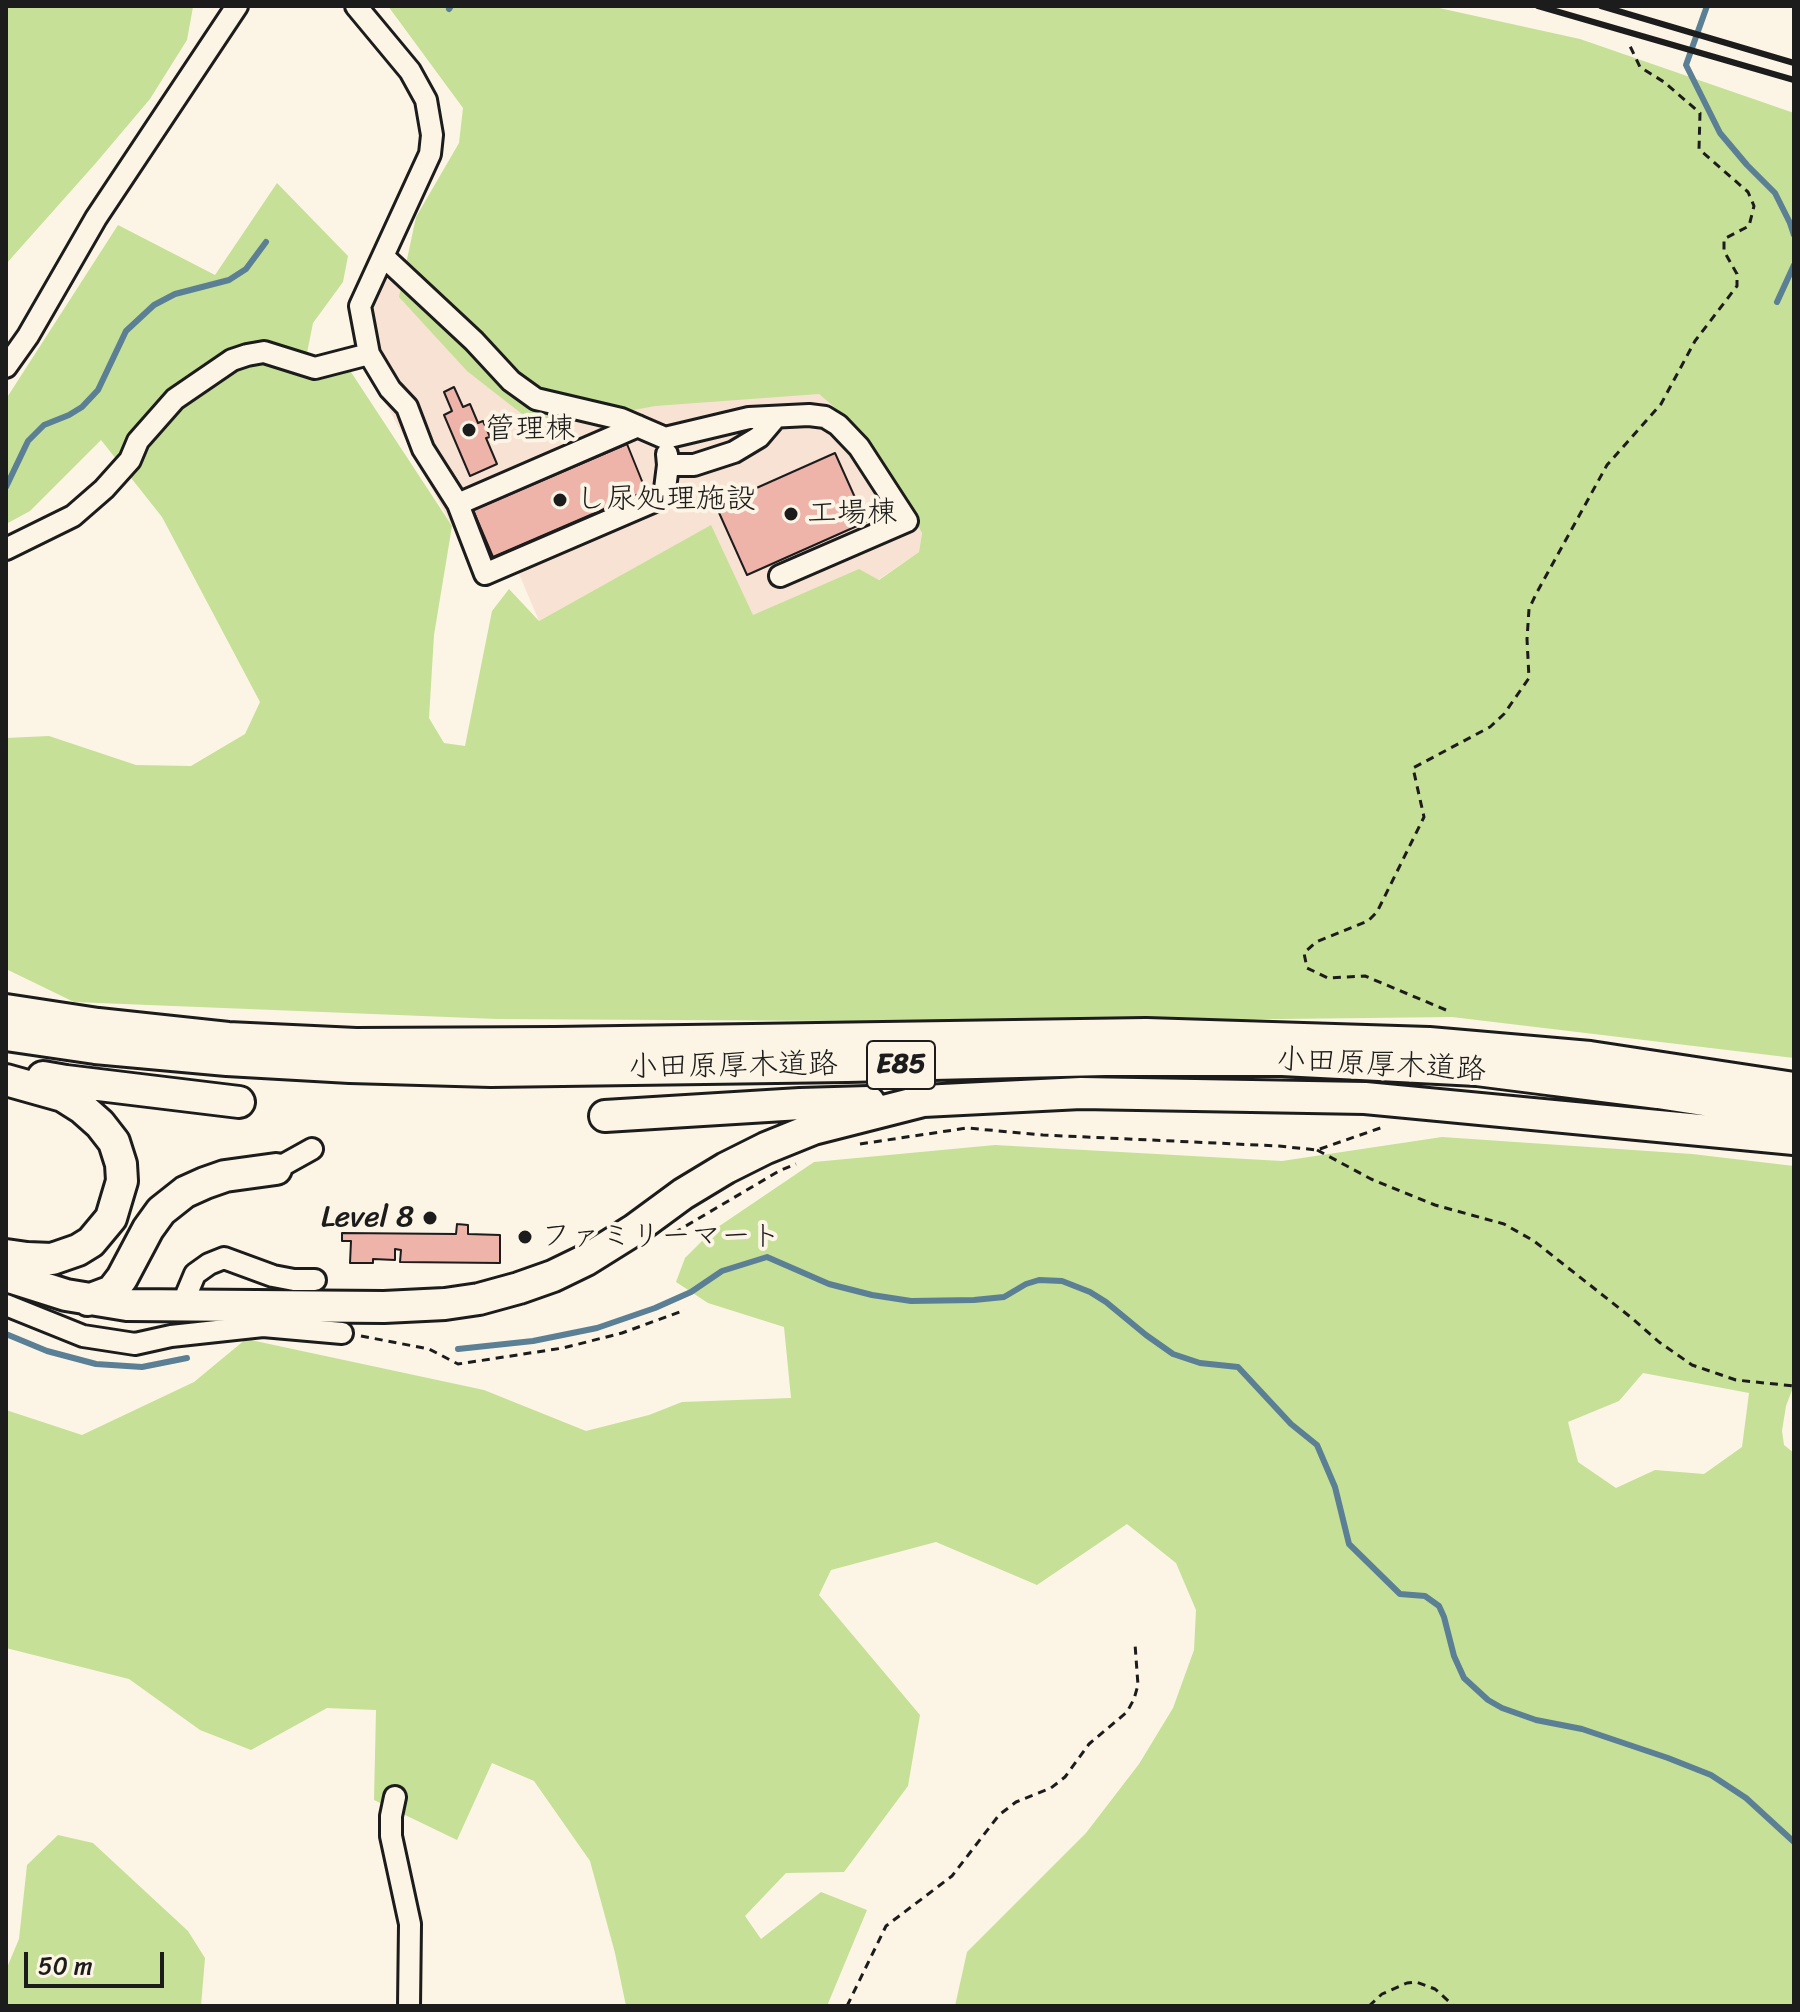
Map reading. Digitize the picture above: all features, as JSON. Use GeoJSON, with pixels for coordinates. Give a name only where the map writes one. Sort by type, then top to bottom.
{"type":"FeatureCollection","features":[{"type":"Feature","properties":{"kind":"highway","name":"小田原厚木道路"},"geometry":{"type":"LineString","coordinates":[[6,1010],[228,1038],[356,1044],[1146,1034],[1429,1043],[1590,1057],[1794,1088]]}},
{"type":"Feature","properties":{"kind":"highway","name":"小田原厚木道路"},"geometry":{"type":"LineString","coordinates":[[6,1035],[95,1048],[227,1060],[491,1071],[1105,1060],[1282,1060],[1477,1070],[1794,1114]]}},
{"type":"Feature","properties":{"kind":"highway"},"geometry":{"type":"LineString","coordinates":[[6,1070],[66,1081],[239,1102]]}},
{"type":"Feature","properties":{"kind":"highway"},"geometry":{"type":"LineString","coordinates":[[6,1080],[63,1096],[91,1116],[114,1142],[121,1164],[122,1181],[111,1218],[91,1242],[52,1259],[6,1255]]}},
{"type":"Feature","properties":{"kind":"highway"},"geometry":{"type":"LineString","coordinates":[[605,1116],[800,1104],[1081,1093],[1365,1098],[1794,1139]]}},
{"type":"Feature","properties":{"kind":"highway"},"geometry":{"type":"LineString","coordinates":[[6,1276],[66,1295],[127,1305],[384,1307],[479,1299],[553,1276],[586,1260],[704,1181],[766,1148],[813,1129],[923,1101]]}},
{"type":"Feature","properties":{"kind":"highway"},"geometry":{"type":"LineString","coordinates":[[88,1300],[112,1291],[161,1211],[185,1192],[225,1176],[276,1169]]}},
{"type":"Feature","properties":{"kind":"street"},"geometry":{"type":"LineString","coordinates":[[6,367],[28,336],[96,218],[237,6]]}},
{"type":"Feature","properties":{"kind":"street"},"geometry":{"type":"LineString","coordinates":[[356,6],[410,71],[426,100],[432,135],[430,154],[360,306],[365,355],[407,407],[423,449],[458,504],[485,574],[664,497],[668,465],[665,438]]}},
{"type":"Feature","properties":{"kind":"street"},"geometry":{"type":"LineString","coordinates":[[380,262],[474,341],[511,381],[536,399],[621,419],[665,438],[749,418],[809,415],[825,417],[838,425],[859,447],[907,521],[780,576]]}},
{"type":"Feature","properties":{"kind":"street"},"geometry":{"type":"LineString","coordinates":[[6,549],[73,516],[104,489],[130,460],[138,441],[175,399],[232,360],[264,352],[315,368],[365,355]]}},
{"type":"Feature","properties":{"kind":"street"},"geometry":{"type":"LineString","coordinates":[[668,465],[694,465],[734,452],[759,437],[776,417]]}},
{"type":"Feature","properties":{"kind":"street"},"geometry":{"type":"LineString","coordinates":[[458,504],[638,426]]}},
{"type":"Feature","properties":{"kind":"street"},"geometry":{"type":"LineString","coordinates":[[276,1169],[312,1149]]}},
{"type":"Feature","properties":{"kind":"street"},"geometry":{"type":"LineString","coordinates":[[187,1293],[195,1274],[224,1258],[273,1276],[315,1280]]}},
{"type":"Feature","properties":{"kind":"street"},"geometry":{"type":"LineString","coordinates":[[6,1305],[83,1336],[135,1344],[175,1327],[263,1326],[342,1333]]}},
{"type":"Feature","properties":{"kind":"street"},"geometry":{"type":"LineString","coordinates":[[395,1797],[391,1836],[410,1924],[409,2006]]}},
{"type":"Feature","properties":{"kind":"path"},"geometry":{"type":"LineString","coordinates":[[1446,1010],[1365,976],[1328,978],[1307,968],[1304,953],[1316,942],[1368,921],[1377,912],[1424,817],[1413,768],[1490,727],[1504,714],[1529,678],[1529,609],[1536,594],[1607,465],[1661,404],[1695,341],[1737,286],[1737,274],[1724,251],[1724,239],[1749,226],[1754,206],[1748,192],[1699,149],[1700,113],[1664,82],[1640,67],[1629,44]]}},
{"type":"Feature","properties":{"kind":"path"},"geometry":{"type":"LineString","coordinates":[[1317,1150],[1384,1126],[1398,1126]]}},
{"type":"Feature","properties":{"kind":"path"},"geometry":{"type":"LineString","coordinates":[[847,1146],[967,1128],[1317,1150],[1371,1179],[1435,1205],[1504,1224],[1534,1241],[1692,1365],[1736,1380],[1794,1386]]}},
{"type":"Feature","properties":{"kind":"path"},"geometry":{"type":"LineString","coordinates":[[663,1239],[779,1171],[806,1160]]}},
{"type":"Feature","properties":{"kind":"path"},"geometry":{"type":"LineString","coordinates":[[342,1333],[429,1349],[458,1364],[563,1348],[622,1333],[685,1310]]}},
{"type":"Feature","properties":{"kind":"path"},"geometry":{"type":"LineString","coordinates":[[847,2006],[886,1926],[952,1876],[999,1815],[1016,1802],[1051,1788],[1065,1777],[1089,1744],[1127,1712],[1138,1685],[1135,1644]]}},
{"type":"Feature","properties":{"kind":"path"},"geometry":{"type":"LineString","coordinates":[[1369,2006],[1382,1994],[1416,1982],[1435,1989],[1454,2006]]}},
{"type":"Feature","properties":{"kind":"shaded area"},"geometry":{"type":"Polygon","coordinates":[[[366,263],[387,272],[398,285],[465,291],[819,394],[862,431],[922,533],[919,552],[878,580],[859,570],[753,616],[710,526],[539,621],[517,569],[479,576],[362,359],[351,307],[366,263]]]}},
{"type":"Feature","properties":{"kind":"green space"},"geometry":{"type":"Polygon","coordinates":[[[6,6],[193,7],[187,40],[150,99],[6,264],[6,6]]]}},
{"type":"Feature","properties":{"kind":"green space"},"geometry":{"type":"Polygon","coordinates":[[[388,6],[1430,6],[1580,39],[1794,113],[1794,1058],[1452,1017],[1023,1022],[497,1019],[74,1002],[6,969],[6,738],[49,736],[136,765],[191,766],[245,734],[260,702],[162,517],[101,440],[30,511],[6,524],[6,399],[118,225],[215,275],[277,183],[348,256],[343,282],[313,323],[302,378],[349,369],[452,526],[434,635],[429,718],[444,743],[465,746],[492,611],[509,589],[539,621],[711,525],[753,615],[859,569],[879,580],[919,552],[922,533],[862,431],[819,394],[655,406],[540,428],[467,371],[399,297],[416,217],[459,143],[463,108],[388,6]]]}},
{"type":"Feature","properties":{"kind":"green space"},"geometry":{"type":"Polygon","coordinates":[[[1442,1137],[1692,1154],[1794,1166],[1794,1385],[1786,1406],[1782,1431],[1784,1445],[1794,1453],[1794,2006],[955,2006],[967,1952],[1086,1833],[1139,1764],[1173,1708],[1194,1650],[1196,1610],[1176,1563],[1127,1524],[1037,1585],[936,1542],[831,1570],[819,1595],[920,1715],[908,1786],[844,1872],[786,1873],[745,1916],[761,1939],[821,1892],[867,1910],[827,2006],[626,2006],[590,1861],[534,1781],[492,1763],[457,1840],[374,1800],[376,1710],[327,1708],[251,1750],[200,1730],[129,1679],[6,1648],[6,1410],[82,1435],[194,1382],[246,1339],[484,1390],[586,1431],[649,1415],[682,1402],[791,1398],[784,1327],[708,1303],[676,1282],[685,1258],[712,1231],[814,1162],[995,1145],[1282,1161],[1442,1137]],[[1643,1373],[1619,1401],[1568,1422],[1578,1462],[1616,1488],[1655,1470],[1704,1474],[1742,1447],[1749,1393],[1643,1373]]]}},
{"type":"Feature","properties":{"kind":"green space"},"geometry":{"type":"Polygon","coordinates":[[[58,1835],[93,1843],[188,1931],[205,1958],[201,2006],[6,2006],[6,1970],[19,1939],[27,1865],[58,1835]]]}},
{"type":"Feature","properties":{"kind":"building","name":"管理棟"},"geometry":{"type":"Polygon","coordinates":[[[454,387],[463,407],[470,404],[478,423],[483,421],[490,437],[486,438],[497,464],[470,476],[444,415],[452,411],[444,392],[454,387]]]}},
{"type":"Feature","properties":{"kind":"building","name":"し尿処理施設"},"geometry":{"type":"Polygon","coordinates":[[[627,444],[646,491],[493,557],[473,510],[627,444]]]}},
{"type":"Feature","properties":{"kind":"building","name":"工場棟"},"geometry":{"type":"Polygon","coordinates":[[[835,453],[866,522],[747,575],[716,506],[835,453]]]}},
{"type":"Feature","properties":{"kind":"building"},"geometry":{"type":"Polygon","coordinates":[[[457,1224],[468,1225],[468,1234],[500,1235],[500,1263],[400,1262],[401,1250],[395,1249],[395,1260],[373,1259],[373,1263],[350,1263],[351,1241],[342,1241],[342,1233],[456,1234],[457,1224]]]}},
{"type":"Feature","properties":{"kind":"waterway"},"geometry":{"type":"LineString","coordinates":[[1707,6],[1686,65],[1720,133],[1775,193],[1794,235]]}},
{"type":"Feature","properties":{"kind":"waterway"},"geometry":{"type":"LineString","coordinates":[[6,487],[28,441],[44,425],[82,407],[98,390],[126,331],[154,305],[175,294],[229,280],[246,269],[266,242]]}},
{"type":"Feature","properties":{"kind":"waterway"},"geometry":{"type":"LineString","coordinates":[[1777,302],[1794,265]]}},
{"type":"Feature","properties":{"kind":"waterway"},"geometry":{"type":"LineString","coordinates":[[458,1349],[533,1341],[597,1328],[691,1292],[722,1271],[767,1257],[829,1284],[911,1301],[1004,1297],[1039,1280],[1062,1281],[1106,1302],[1173,1354],[1200,1363],[1238,1367],[1291,1424],[1317,1445],[1335,1487],[1349,1544],[1400,1594],[1425,1596],[1439,1606],[1464,1678],[1488,1700],[1536,1720],[1582,1729],[1711,1775],[1746,1798],[1794,1842]]}},
{"type":"Feature","properties":{"kind":"waterway"},"geometry":{"type":"LineString","coordinates":[[6,1334],[47,1351],[96,1364],[142,1367],[187,1358]]}},
{"type":"Feature","properties":{"kind":"railway"},"geometry":{"type":"LineString","coordinates":[[1538,6],[1794,80]]}},
{"type":"Feature","properties":{"kind":"railway"},"geometry":{"type":"LineString","coordinates":[[1601,6],[1794,63]]}},
{"type":"Feature","properties":{"kind":"place","name":"管理棟"},"geometry":{"type":"Point","coordinates":[469,430]}},
{"type":"Feature","properties":{"kind":"place","name":"し尿処理施設"},"geometry":{"type":"Point","coordinates":[560,500]}},
{"type":"Feature","properties":{"kind":"place","name":"工場棟"},"geometry":{"type":"Point","coordinates":[791,514]}},
{"type":"Feature","properties":{"kind":"place","name":"Level 8"},"geometry":{"type":"Point","coordinates":[430,1218]}},
{"type":"Feature","properties":{"kind":"place","name":"ファミリーマート"},"geometry":{"type":"Point","coordinates":[525,1237]}}]}
